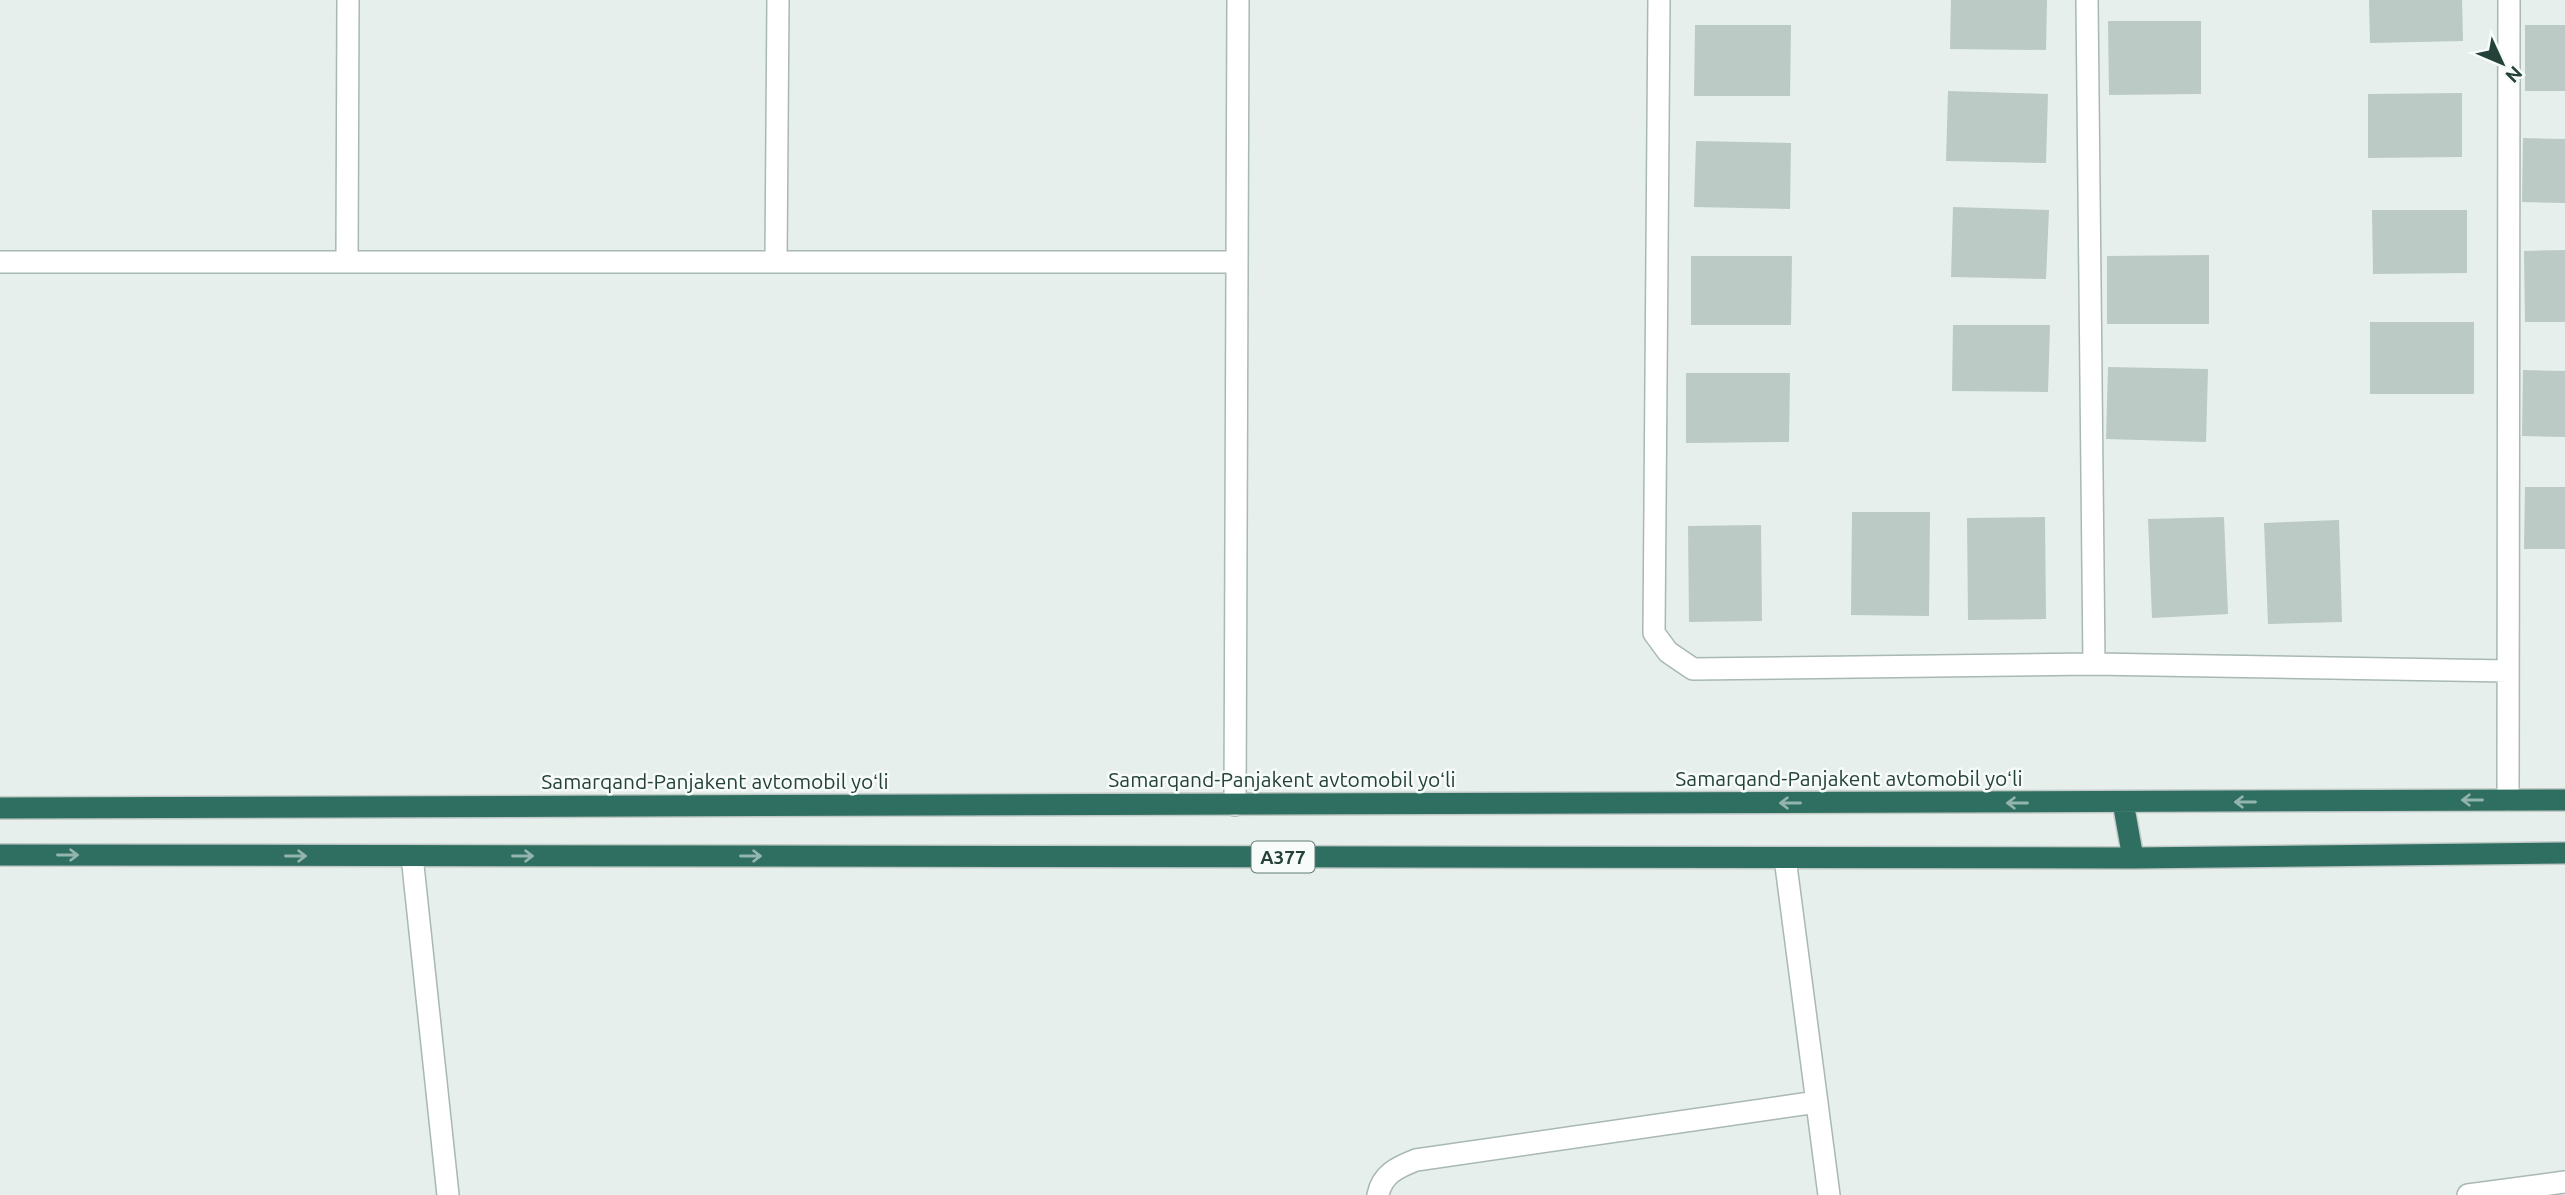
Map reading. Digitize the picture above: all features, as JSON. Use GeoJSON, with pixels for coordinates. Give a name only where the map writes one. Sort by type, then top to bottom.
{"type":"FeatureCollection","features":[{"type":"Feature","properties":{"kind":"highway","name":"Samarqand-Panjakent avtomobil yoʻli"},"geometry":{"type":"LineString","coordinates":[[0,808],[2565,800]]}},
{"type":"Feature","properties":{"kind":"highway"},"geometry":{"type":"LineString","coordinates":[[2123,802],[2133,858]]}},
{"type":"Feature","properties":{"kind":"highway","name":"A377"},"geometry":{"type":"LineString","coordinates":[[0,855],[2133,858],[2565,853]]}},
{"type":"Feature","properties":{"kind":"street"},"geometry":{"type":"LineString","coordinates":[[346,261],[348,0]]}},
{"type":"Feature","properties":{"kind":"street"},"geometry":{"type":"LineString","coordinates":[[776,260],[778,0]]}},
{"type":"Feature","properties":{"kind":"street"},"geometry":{"type":"LineString","coordinates":[[1235,805],[1238,0]]}},
{"type":"Feature","properties":{"kind":"street"},"geometry":{"type":"LineString","coordinates":[[1659,0],[1654,634],[1668,652],[1693,669],[2094,664],[2508,671]]}},
{"type":"Feature","properties":{"kind":"street"},"geometry":{"type":"LineString","coordinates":[[2087,0],[2094,664]]}},
{"type":"Feature","properties":{"kind":"street"},"geometry":{"type":"LineString","coordinates":[[2508,800],[2509,0]]}},
{"type":"Feature","properties":{"kind":"street"},"geometry":{"type":"LineString","coordinates":[[0,262],[1237,262]]}},
{"type":"Feature","properties":{"kind":"street"},"geometry":{"type":"LineString","coordinates":[[412,856],[448,1195]]}},
{"type":"Feature","properties":{"kind":"street"},"geometry":{"type":"LineString","coordinates":[[1785,858],[1829,1195]]}},
{"type":"Feature","properties":{"kind":"street"},"geometry":{"type":"LineString","coordinates":[[1378,1195],[1380,1185],[1395,1168],[1416,1160],[1817,1102]]}},
{"type":"Feature","properties":{"kind":"street"},"geometry":{"type":"LineString","coordinates":[[2468,1195],[2565,1182]]}},
{"type":"Feature","properties":{"kind":"building"},"geometry":{"type":"Polygon","coordinates":[[[1951,0],[2047,0],[2046,50],[1950,49],[1951,0]]]}},
{"type":"Feature","properties":{"kind":"building"},"geometry":{"type":"Polygon","coordinates":[[[2369,0],[2462,0],[2463,41],[2370,43],[2369,0]]]}},
{"type":"Feature","properties":{"kind":"building"},"geometry":{"type":"Polygon","coordinates":[[[2108,21],[2201,21],[2201,94],[2109,95],[2108,21]]]}},
{"type":"Feature","properties":{"kind":"building"},"geometry":{"type":"Polygon","coordinates":[[[1695,25],[1791,25],[1790,96],[1694,96],[1695,25]]]}},
{"type":"Feature","properties":{"kind":"building"},"geometry":{"type":"Polygon","coordinates":[[[2525,25],[2565,25],[2565,91],[2525,91],[2525,25]]]}},
{"type":"Feature","properties":{"kind":"building"},"geometry":{"type":"Polygon","coordinates":[[[1948,91],[2048,94],[2046,163],[1946,161],[1948,91]]]}},
{"type":"Feature","properties":{"kind":"building"},"geometry":{"type":"Polygon","coordinates":[[[2462,93],[2462,157],[2368,158],[2368,94],[2462,93]]]}},
{"type":"Feature","properties":{"kind":"building"},"geometry":{"type":"Polygon","coordinates":[[[2523,138],[2565,139],[2565,203],[2522,202],[2523,138]]]}},
{"type":"Feature","properties":{"kind":"building"},"geometry":{"type":"Polygon","coordinates":[[[1696,141],[1791,143],[1790,209],[1694,207],[1696,141]]]}},
{"type":"Feature","properties":{"kind":"building"},"geometry":{"type":"Polygon","coordinates":[[[1953,207],[2049,210],[2046,279],[1951,277],[1953,207]]]}},
{"type":"Feature","properties":{"kind":"building"},"geometry":{"type":"Polygon","coordinates":[[[2372,210],[2467,210],[2467,273],[2373,274],[2372,210]]]}},
{"type":"Feature","properties":{"kind":"building"},"geometry":{"type":"Polygon","coordinates":[[[2565,250],[2565,322],[2525,322],[2524,251],[2565,250]]]}},
{"type":"Feature","properties":{"kind":"building"},"geometry":{"type":"Polygon","coordinates":[[[2209,255],[2209,324],[2107,324],[2107,256],[2209,255]]]}},
{"type":"Feature","properties":{"kind":"building"},"geometry":{"type":"Polygon","coordinates":[[[1691,256],[1792,256],[1791,325],[1691,325],[1691,256]]]}},
{"type":"Feature","properties":{"kind":"building"},"geometry":{"type":"Polygon","coordinates":[[[2370,322],[2474,322],[2474,394],[2370,394],[2370,322]]]}},
{"type":"Feature","properties":{"kind":"building"},"geometry":{"type":"Polygon","coordinates":[[[1953,325],[2050,325],[2048,392],[1952,391],[1953,325]]]}},
{"type":"Feature","properties":{"kind":"building"},"geometry":{"type":"Polygon","coordinates":[[[2108,367],[2208,369],[2206,442],[2106,439],[2108,367]]]}},
{"type":"Feature","properties":{"kind":"building"},"geometry":{"type":"Polygon","coordinates":[[[2523,370],[2565,371],[2565,437],[2522,436],[2523,370]]]}},
{"type":"Feature","properties":{"kind":"building"},"geometry":{"type":"Polygon","coordinates":[[[1686,373],[1790,373],[1789,442],[1686,443],[1686,373]]]}},
{"type":"Feature","properties":{"kind":"building"},"geometry":{"type":"Polygon","coordinates":[[[2525,487],[2565,487],[2565,549],[2524,549],[2525,487]]]}},
{"type":"Feature","properties":{"kind":"building"},"geometry":{"type":"Polygon","coordinates":[[[1852,512],[1930,512],[1929,616],[1851,615],[1852,512]]]}},
{"type":"Feature","properties":{"kind":"building"},"geometry":{"type":"Polygon","coordinates":[[[2045,517],[2046,619],[1968,620],[1967,518],[2045,517]]]}},
{"type":"Feature","properties":{"kind":"building"},"geometry":{"type":"Polygon","coordinates":[[[2224,517],[2228,614],[2152,618],[2148,519],[2224,517]]]}},
{"type":"Feature","properties":{"kind":"building"},"geometry":{"type":"Polygon","coordinates":[[[2339,520],[2342,622],[2268,624],[2264,523],[2339,520]]]}},
{"type":"Feature","properties":{"kind":"building"},"geometry":{"type":"Polygon","coordinates":[[[1761,525],[1762,621],[1689,622],[1688,526],[1761,525]]]}}]}
